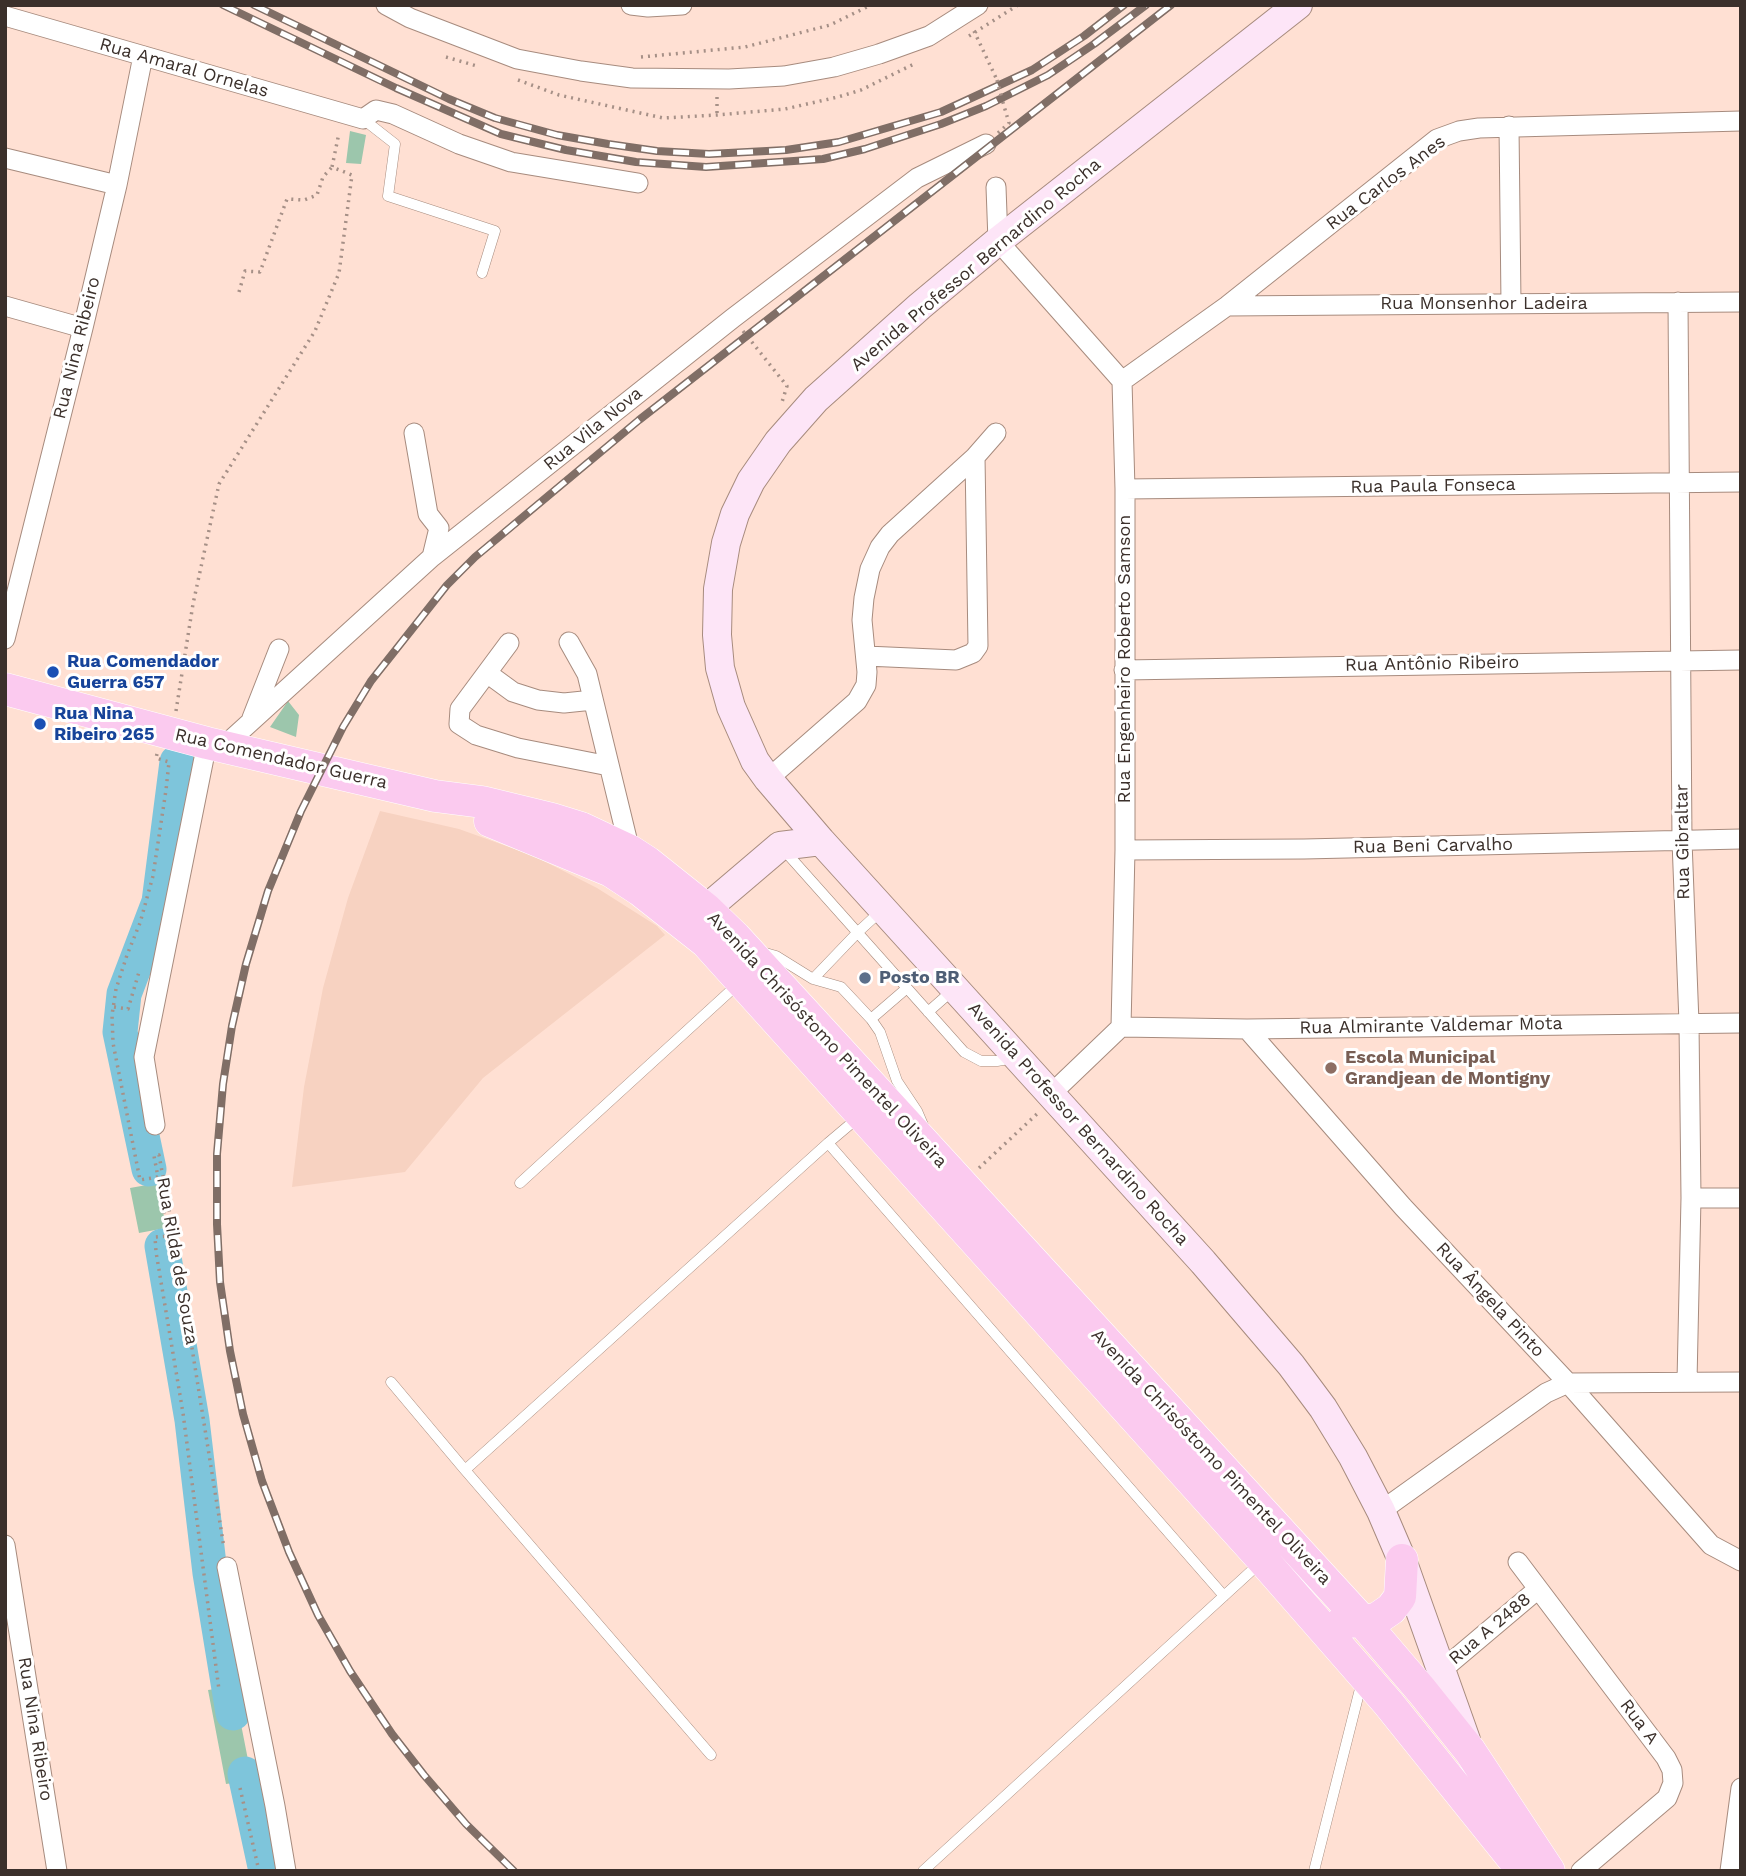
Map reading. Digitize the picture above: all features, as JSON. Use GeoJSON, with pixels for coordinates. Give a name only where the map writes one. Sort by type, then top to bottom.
{"type":"FeatureCollection","features":[{"type":"Feature","properties":{"kind":"main road","name":"Avenida Professor Bernardino Rocha"},"geometry":{"type":"LineString","coordinates":[[1298,5],[920,306],[816,399],[778,442],[751,481],[735,514],[726,543],[718,590],[717,635],[720,668],[743,736],[755,761],[768,779],[821,841],[1203,1262],[1291,1365],[1323,1408],[1381,1511],[1402,1560],[1470,1751]]}},
{"type":"Feature","properties":{"kind":"main road","name":"Rua Comendador Guerra"},"geometry":{"type":"LineString","coordinates":[[5,689],[192,739],[435,796]]}},
{"type":"Feature","properties":{"kind":"main road","name":"Avenida Chrisóstomo Pimentel Oliveira"},"geometry":{"type":"LineString","coordinates":[[435,796],[482,802],[581,828],[630,851],[706,909],[747,950],[1363,1622],[1470,1751],[1549,1871]]}},
{"type":"Feature","properties":{"kind":"main road","name":"Avenida Chrisóstomo Pimentel Oliveira"},"geometry":{"type":"LineString","coordinates":[[435,796],[611,871],[640,890],[706,942],[1364,1676],[1509,1863]]}},
{"type":"Feature","properties":{"kind":"main road"},"geometry":{"type":"LineString","coordinates":[[780,846],[788,815],[787,801]]}},
{"type":"Feature","properties":{"kind":"main road"},"geometry":{"type":"LineString","coordinates":[[706,942],[703,925],[706,909],[780,846],[821,841]]}},
{"type":"Feature","properties":{"kind":"main road"},"geometry":{"type":"LineString","coordinates":[[1270,1569],[1308,1604],[1331,1619],[1363,1622],[1385,1614],[1400,1597],[1402,1560]]}},
{"type":"Feature","properties":{"kind":"street"},"geometry":{"type":"LineString","coordinates":[[386,5],[410,18],[517,59],[629,77],[729,79],[784,76],[878,54],[929,36],[970,10]]}},
{"type":"Feature","properties":{"kind":"street"},"geometry":{"type":"LineString","coordinates":[[631,5],[682,5]]}},
{"type":"Feature","properties":{"kind":"street","name":"Rua Amaral Ornelas"},"geometry":{"type":"LineString","coordinates":[[5,16],[363,120]]}},
{"type":"Feature","properties":{"kind":"street","name":"Rua Nina Ribeiro"},"geometry":{"type":"LineString","coordinates":[[5,639],[117,185],[143,56]]}},
{"type":"Feature","properties":{"kind":"street"},"geometry":{"type":"LineString","coordinates":[[363,120],[376,110],[393,114],[459,144],[511,162],[638,183]]}},
{"type":"Feature","properties":{"kind":"street","name":"Rua Carlos Anes"},"geometry":{"type":"LineString","coordinates":[[1122,381],[1227,306],[1437,139],[1459,131],[1509,126],[1741,121]]}},
{"type":"Feature","properties":{"kind":"street"},"geometry":{"type":"LineString","coordinates":[[1509,126],[1511,304]]}},
{"type":"Feature","properties":{"kind":"street","name":"Rua Vila Nova"},"geometry":{"type":"LineString","coordinates":[[192,739],[250,722],[432,557],[733,318],[917,178],[986,144]]}},
{"type":"Feature","properties":{"kind":"street"},"geometry":{"type":"LineString","coordinates":[[5,158],[117,185]]}},
{"type":"Feature","properties":{"kind":"street"},"geometry":{"type":"LineString","coordinates":[[996,187],[999,241],[1122,381]]}},
{"type":"Feature","properties":{"kind":"street","name":"Rua Gibraltar"},"geometry":{"type":"LineString","coordinates":[[1678,302],[1682,841],[1689,1023],[1691,1198],[1687,1381]]}},
{"type":"Feature","properties":{"kind":"street","name":"Rua Monsenhor Ladeira"},"geometry":{"type":"LineString","coordinates":[[1227,306],[1741,302]]}},
{"type":"Feature","properties":{"kind":"street"},"geometry":{"type":"LineString","coordinates":[[5,306],[83,328]]}},
{"type":"Feature","properties":{"kind":"street","name":"Rua Engenheiro Roberto Samson"},"geometry":{"type":"LineString","coordinates":[[1121,1027],[1125,850],[1125,489],[1122,381]]}},
{"type":"Feature","properties":{"kind":"street"},"geometry":{"type":"LineString","coordinates":[[414,433],[428,514],[439,528],[432,557]]}},
{"type":"Feature","properties":{"kind":"street"},"geometry":{"type":"LineString","coordinates":[[768,779],[857,701],[866,685],[862,620],[864,597],[870,569],[880,547],[890,534],[975,457],[996,433]]}},
{"type":"Feature","properties":{"kind":"street"},"geometry":{"type":"LineString","coordinates":[[866,656],[956,660],[974,653],[978,646],[975,457]]}},
{"type":"Feature","properties":{"kind":"street","name":"Rua Paula Fonseca"},"geometry":{"type":"LineString","coordinates":[[1125,489],[1741,482]]}},
{"type":"Feature","properties":{"kind":"street"},"geometry":{"type":"LineString","coordinates":[[569,642],[587,674],[630,851]]}},
{"type":"Feature","properties":{"kind":"street"},"geometry":{"type":"LineString","coordinates":[[509,643],[460,709],[459,724],[476,735],[518,748],[609,766]]}},
{"type":"Feature","properties":{"kind":"street"},"geometry":{"type":"LineString","coordinates":[[250,722],[279,649]]}},
{"type":"Feature","properties":{"kind":"street","name":"Rua Antônio Ribeiro"},"geometry":{"type":"LineString","coordinates":[[1124,670],[1741,660]]}},
{"type":"Feature","properties":{"kind":"street"},"geometry":{"type":"LineString","coordinates":[[487,673],[513,692],[538,700],[564,703],[593,700]]}},
{"type":"Feature","properties":{"kind":"street"},"geometry":{"type":"LineString","coordinates":[[155,1125],[144,1057],[192,739]]}},
{"type":"Feature","properties":{"kind":"street","name":"Rua Beni Carvalho"},"geometry":{"type":"LineString","coordinates":[[1125,850],[1304,849],[1741,839]]}},
{"type":"Feature","properties":{"kind":"street","name":"Rua Almirante Valdemar Mota"},"geometry":{"type":"LineString","coordinates":[[1121,1027],[1247,1029],[1741,1023]]}},
{"type":"Feature","properties":{"kind":"street"},"geometry":{"type":"LineString","coordinates":[[1053,1096],[1121,1027]]}},
{"type":"Feature","properties":{"kind":"street","name":"Rua Ângela Pinto"},"geometry":{"type":"LineString","coordinates":[[1247,1029],[1403,1207],[1568,1383],[1711,1545],[1741,1561]]}},
{"type":"Feature","properties":{"kind":"street"},"geometry":{"type":"LineString","coordinates":[[1691,1198],[1741,1198]]}},
{"type":"Feature","properties":{"kind":"street"},"geometry":{"type":"LineString","coordinates":[[1381,1511],[1546,1393],[1568,1383],[1741,1382]]}},
{"type":"Feature","properties":{"kind":"street","name":"Rua Nina Ribeiro"},"geometry":{"type":"LineString","coordinates":[[5,1545],[57,1871]]}},
{"type":"Feature","properties":{"kind":"street","name":"Rua A"},"geometry":{"type":"LineString","coordinates":[[1518,1562],[1666,1758],[1672,1770],[1673,1783],[1667,1798],[1580,1871]]}},
{"type":"Feature","properties":{"kind":"street"},"geometry":{"type":"LineString","coordinates":[[227,1567],[286,1871]]}},
{"type":"Feature","properties":{"kind":"street","name":"Rua A 2488"},"geometry":{"type":"LineString","coordinates":[[1442,1670],[1538,1589]]}},
{"type":"Feature","properties":{"kind":"street"},"geometry":{"type":"LineString","coordinates":[[1730,1871],[1741,1788]]}},
{"type":"Feature","properties":{"kind":"lane"},"geometry":{"type":"LineString","coordinates":[[363,120],[396,144],[388,196],[495,231],[482,274]]}},
{"type":"Feature","properties":{"kind":"lane"},"geometry":{"type":"LineString","coordinates":[[780,846],[964,1052],[981,1061],[1018,1057]]}},
{"type":"Feature","properties":{"kind":"lane"},"geometry":{"type":"LineString","coordinates":[[813,979],[883,909]]}},
{"type":"Feature","properties":{"kind":"lane"},"geometry":{"type":"LineString","coordinates":[[747,950],[776,956],[813,979],[841,988],[871,1019],[880,1032],[897,1081],[923,1124],[925,1146]]}},
{"type":"Feature","properties":{"kind":"lane"},"geometry":{"type":"LineString","coordinates":[[520,1183],[710,1006],[741,981]]}},
{"type":"Feature","properties":{"kind":"lane"},"geometry":{"type":"LineString","coordinates":[[871,1019],[907,988]]}},
{"type":"Feature","properties":{"kind":"lane"},"geometry":{"type":"LineString","coordinates":[[928,1012],[956,988]]}},
{"type":"Feature","properties":{"kind":"lane"},"geometry":{"type":"LineString","coordinates":[[465,1470],[862,1115]]}},
{"type":"Feature","properties":{"kind":"lane"},"geometry":{"type":"LineString","coordinates":[[828,1143],[1224,1596]]}},
{"type":"Feature","properties":{"kind":"lane"},"geometry":{"type":"LineString","coordinates":[[391,1382],[711,1755]]}},
{"type":"Feature","properties":{"kind":"lane"},"geometry":{"type":"LineString","coordinates":[[922,1871],[1224,1596],[1270,1569]]}},
{"type":"Feature","properties":{"kind":"lane"},"geometry":{"type":"LineString","coordinates":[[1314,1871],[1364,1676]]}},
{"type":"Feature","properties":{"kind":"path"},"geometry":{"type":"LineString","coordinates":[[629,77],[635,58],[745,47],[830,25],[871,5]]}},
{"type":"Feature","properties":{"kind":"path"},"geometry":{"type":"LineString","coordinates":[[970,10],[977,36],[997,80],[1009,123],[986,144]]}},
{"type":"Feature","properties":{"kind":"path"},"geometry":{"type":"LineString","coordinates":[[239,292],[245,271],[260,272],[286,199],[304,200],[317,195],[324,177],[332,167],[342,113]]}},
{"type":"Feature","properties":{"kind":"path"},"geometry":{"type":"LineString","coordinates":[[192,739],[193,604],[219,484],[315,331],[339,273],[352,175],[332,167]]}},
{"type":"Feature","properties":{"kind":"path"},"geometry":{"type":"LineString","coordinates":[[733,318],[787,386],[782,403],[792,426]]}},
{"type":"Feature","properties":{"kind":"path","name":"Rua Rilda de Souza"},"geometry":{"type":"LineString","coordinates":[[192,739],[156,758],[169,762],[153,876],[140,923],[116,989],[113,1043],[140,1180],[158,1177],[154,1156],[159,1155],[227,1567]]}},
{"type":"Feature","properties":{"kind":"path"},"geometry":{"type":"LineString","coordinates":[[114,1007],[128,1009]]}},
{"type":"Feature","properties":{"kind":"path"},"geometry":{"type":"LineString","coordinates":[[961,1185],[1053,1096]]}},
{"type":"Feature","properties":{"kind":"path"},"geometry":{"type":"LineString","coordinates":[[158,1177],[168,1236],[155,1237],[156,1252],[183,1413],[219,1690]]}},
{"type":"Feature","properties":{"kind":"path"},"geometry":{"type":"LineString","coordinates":[[240,1788],[259,1871]]}},
{"type":"Feature","properties":{"kind":"shaded area"},"geometry":{"type":"Polygon","coordinates":[[[380,811],[459,829],[534,856],[597,888],[657,926],[665,935],[483,1078],[405,1172],[292,1187],[304,1087],[323,988],[348,898],[380,811]]]}},
{"type":"Feature","properties":{"kind":"green space"},"geometry":{"type":"Polygon","coordinates":[[[350,131],[366,135],[361,164],[346,163],[350,131]]]}},
{"type":"Feature","properties":{"kind":"green space"},"geometry":{"type":"Polygon","coordinates":[[[288,701],[299,715],[296,737],[270,727],[288,701]]]}},
{"type":"Feature","properties":{"kind":"green space"},"geometry":{"type":"Polygon","coordinates":[[[158,1183],[166,1228],[139,1233],[130,1188],[158,1183]]]}},
{"type":"Feature","properties":{"kind":"green space"},"geometry":{"type":"Polygon","coordinates":[[[222,1688],[228,1716],[239,1714],[250,1770],[239,1773],[240,1782],[226,1784],[208,1690],[222,1688]]]}},
{"type":"Feature","properties":{"kind":"waterway"},"geometry":{"type":"LineString","coordinates":[[149,1169],[120,1032],[124,994],[159,902],[177,762]]}},
{"type":"Feature","properties":{"kind":"waterway"},"geometry":{"type":"LineString","coordinates":[[162,1246],[192,1420],[210,1573],[233,1713]]}},
{"type":"Feature","properties":{"kind":"waterway"},"geometry":{"type":"LineString","coordinates":[[245,1774],[266,1871]]}},
{"type":"Feature","properties":{"kind":"railway"},"geometry":{"type":"LineString","coordinates":[[223,5],[396,88],[501,134],[566,150],[636,162],[706,167],[823,159],[865,149],[941,124],[986,106],[1048,75],[1146,5]]}},
{"type":"Feature","properties":{"kind":"railway"},"geometry":{"type":"LineString","coordinates":[[254,5],[449,99],[495,118],[557,135],[608,144],[657,151],[709,154],[786,150],[839,142],[941,112],[1032,70],[1084,36],[1124,5]]}},
{"type":"Feature","properties":{"kind":"railway"},"geometry":{"type":"LineString","coordinates":[[514,1871],[466,1824],[424,1775],[392,1734],[350,1671],[318,1615],[289,1552],[262,1481],[243,1414],[220,1282],[217,1154],[223,1084],[232,1026],[246,964],[268,891],[301,811],[343,727],[371,681],[447,585],[475,557],[639,420],[1171,5]]}},
{"type":"Feature","properties":{"kind":"place","name":"Rua Comendador Guerra 657"},"geometry":{"type":"Point","coordinates":[53,672]}},
{"type":"Feature","properties":{"kind":"place","name":"Rua Nina Ribeiro 265"},"geometry":{"type":"Point","coordinates":[40,724]}},
{"type":"Feature","properties":{"kind":"place","name":"Posto BR"},"geometry":{"type":"Point","coordinates":[865,978]}},
{"type":"Feature","properties":{"kind":"place","name":"Escola Municipal Grandjean de Montigny"},"geometry":{"type":"Point","coordinates":[1331,1068]}}]}
